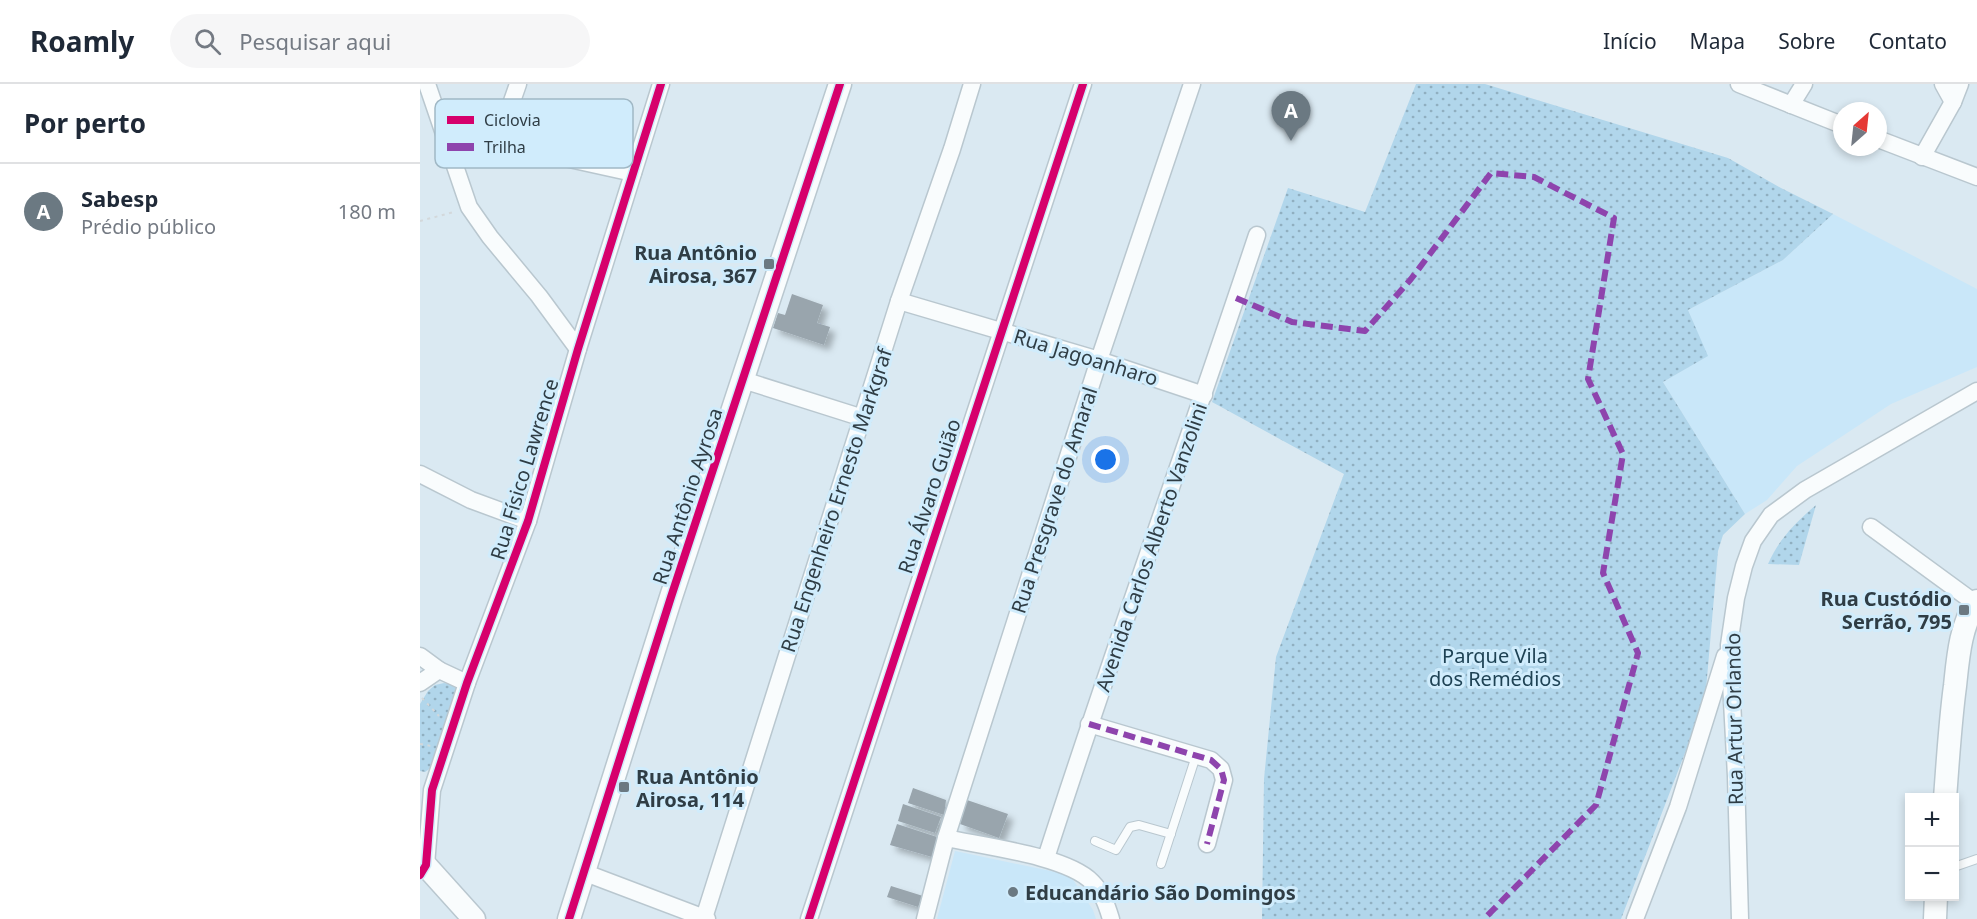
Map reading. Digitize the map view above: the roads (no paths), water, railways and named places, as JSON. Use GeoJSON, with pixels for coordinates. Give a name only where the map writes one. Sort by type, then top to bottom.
{"type":"FeatureCollection","features":[{"type":"Feature","properties":{"kind":"street"},"geometry":{"type":"LineString","coordinates":[[427,84],[435,107]]}},
{"type":"Feature","properties":{"kind":"street"},"geometry":{"type":"LineString","coordinates":[[513,99],[518,84]]}},
{"type":"Feature","properties":{"kind":"street","name":"Rua Físico Lawrence"},"geometry":{"type":"LineString","coordinates":[[422,867],[426,788],[528,521],[578,349],[661,84]]}},
{"type":"Feature","properties":{"kind":"street","name":"Rua Antônio Ayrosa"},"geometry":{"type":"LineString","coordinates":[[569,919],[840,84]]}},
{"type":"Feature","properties":{"kind":"street","name":"Rua Engenheiro Ernesto Markgraf"},"geometry":{"type":"LineString","coordinates":[[706,918],[899,301],[972,84]]}},
{"type":"Feature","properties":{"kind":"street","name":"Rua Álvaro Guião"},"geometry":{"type":"LineString","coordinates":[[809,919],[1083,84]]}},
{"type":"Feature","properties":{"kind":"street","name":"Rua Presgrave do Amaral"},"geometry":{"type":"LineString","coordinates":[[925,919],[946,838],[1099,360],[1192,84]]}},
{"type":"Feature","properties":{"kind":"street"},"geometry":{"type":"LineString","coordinates":[[1739,84],[1833,121]]}},
{"type":"Feature","properties":{"kind":"street"},"geometry":{"type":"LineString","coordinates":[[1791,105],[1804,84]]}},
{"type":"Feature","properties":{"kind":"street"},"geometry":{"type":"LineString","coordinates":[[1943,84],[1953,102]]}},
{"type":"Feature","properties":{"kind":"street"},"geometry":{"type":"LineString","coordinates":[[1922,157],[1953,102],[1960,84]]}},
{"type":"Feature","properties":{"kind":"street"},"geometry":{"type":"LineString","coordinates":[[1887,143],[1977,177]]}},
{"type":"Feature","properties":{"kind":"street"},"geometry":{"type":"LineString","coordinates":[[456,168],[469,207],[578,349]]}},
{"type":"Feature","properties":{"kind":"street"},"geometry":{"type":"LineString","coordinates":[[610,168],[633,173]]}},
{"type":"Feature","properties":{"kind":"street","name":"Avenida Carlos Alberto Vanzolini"},"geometry":{"type":"LineString","coordinates":[[1046,858],[1089,724],[1204,395],[1257,235]]}},
{"type":"Feature","properties":{"kind":"street","name":"Rua Jagoanharo"},"geometry":{"type":"LineString","coordinates":[[899,301],[1099,360],[1204,395]]}},
{"type":"Feature","properties":{"kind":"street"},"geometry":{"type":"LineString","coordinates":[[743,380],[863,418]]}},
{"type":"Feature","properties":{"kind":"street","name":"Rua Artur Orlando"},"geometry":{"type":"LineString","coordinates":[[1740,919],[1729,645],[1736,598],[1753,541],[1772,515],[1805,490],[1977,391]]}},
{"type":"Feature","properties":{"kind":"street"},"geometry":{"type":"LineString","coordinates":[[420,474],[471,500],[528,521]]}},
{"type":"Feature","properties":{"kind":"street"},"geometry":{"type":"LineString","coordinates":[[1871,527],[1976,602],[1960,645],[1945,793]]}},
{"type":"Feature","properties":{"kind":"street"},"geometry":{"type":"LineString","coordinates":[[1635,919],[1678,807],[1729,645]]}},
{"type":"Feature","properties":{"kind":"street"},"geometry":{"type":"LineString","coordinates":[[420,656],[439,670],[466,683]]}},
{"type":"Feature","properties":{"kind":"street"},"geometry":{"type":"LineString","coordinates":[[421,691],[439,670]]}},
{"type":"Feature","properties":{"kind":"street"},"geometry":{"type":"LineString","coordinates":[[1089,724],[1211,760],[1221,769],[1224,780],[1207,844]]}},
{"type":"Feature","properties":{"kind":"street"},"geometry":{"type":"LineString","coordinates":[[946,838],[1046,858],[1076,869],[1092,882],[1104,897],[1112,919]]}},
{"type":"Feature","properties":{"kind":"street"},"geometry":{"type":"LineString","coordinates":[[422,867],[474,919]]}},
{"type":"Feature","properties":{"kind":"street"},"geometry":{"type":"LineString","coordinates":[[583,872],[706,918]]}},
{"type":"Feature","properties":{"kind":"street"},"geometry":{"type":"LineString","coordinates":[[1935,919],[1936,901]]}},
{"type":"Feature","properties":{"kind":"lane"},"geometry":{"type":"LineString","coordinates":[[1161,864],[1196,756]]}},
{"type":"Feature","properties":{"kind":"lane"},"geometry":{"type":"LineString","coordinates":[[1095,841],[1116,850],[1130,827],[1139,825],[1171,834]]}},
{"type":"Feature","properties":{"kind":"lane"},"geometry":{"type":"LineString","coordinates":[[1959,865],[1977,859]]}},
{"type":"Feature","properties":{"kind":"place","name":"Sabesp"},"geometry":{"type":"Point","coordinates":[1291,141]}},
{"type":"Feature","properties":{"kind":"place","name":"Rua Antônio Airosa, 367"},"geometry":{"type":"Point","coordinates":[769,264]}},
{"type":"Feature","properties":{"kind":"place","name":"Rua Custódio Serrão, 795"},"geometry":{"type":"Point","coordinates":[1964,610]}},
{"type":"Feature","properties":{"kind":"place","name":"Rua Antônio Airosa, 114"},"geometry":{"type":"Point","coordinates":[624,787]}},
{"type":"Feature","properties":{"kind":"place","name":"Educandário São Domingos"},"geometry":{"type":"Point","coordinates":[1013,892]}},
{"type":"Feature","properties":{"kind":"park label","name":"Parque Vila dos Remédios"},"geometry":{"type":"Point","coordinates":[1495,666]}}]}
